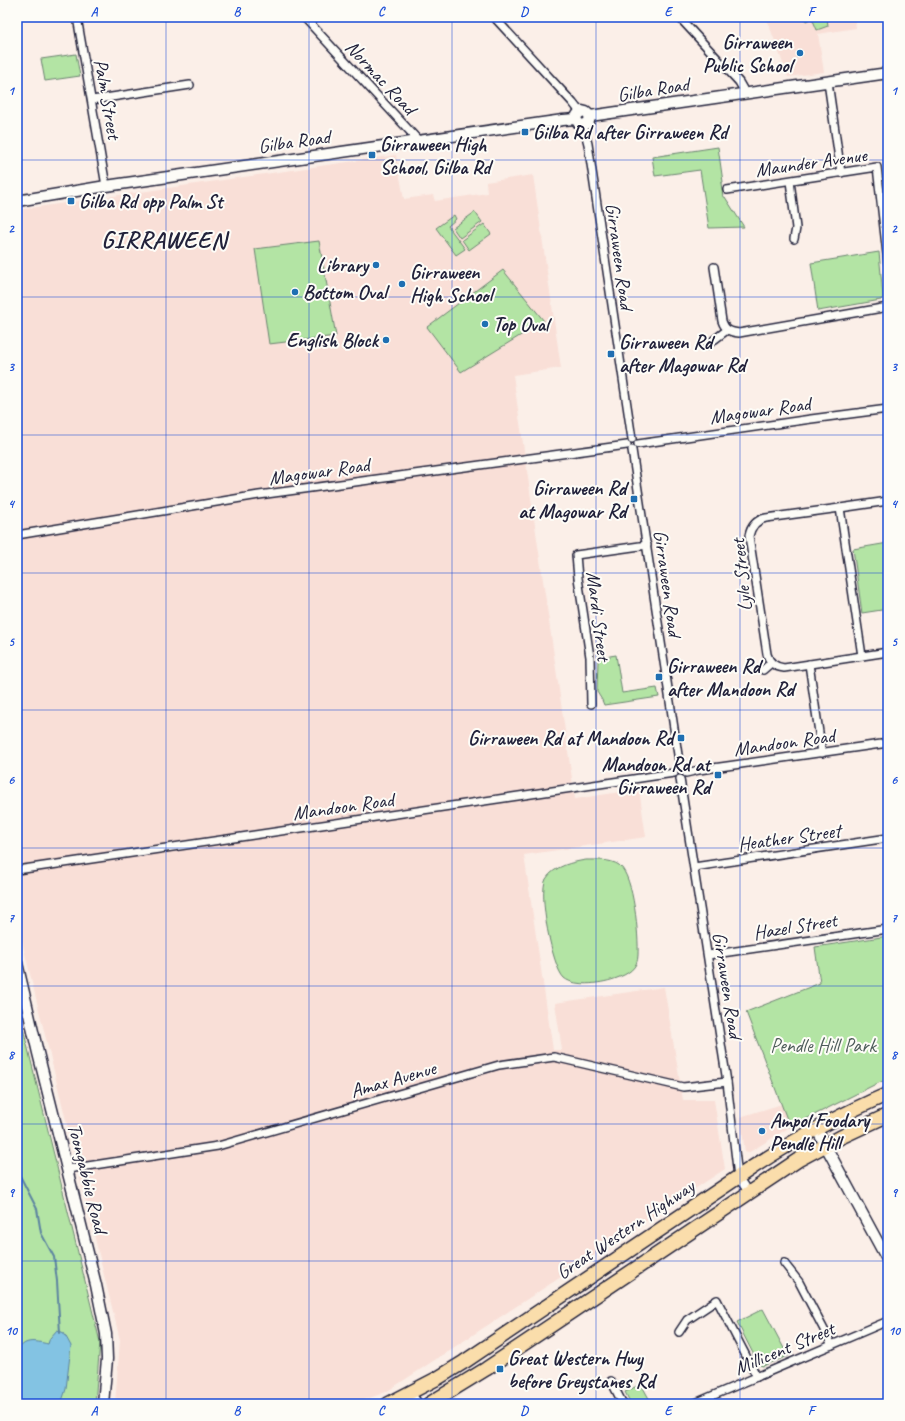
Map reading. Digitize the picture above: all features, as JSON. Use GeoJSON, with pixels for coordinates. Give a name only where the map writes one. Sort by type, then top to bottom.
{"type":"FeatureCollection","features":[{"type":"Feature","properties":{"kind":"highway","name":"Great Western Highway"},"geometry":{"type":"LineString","coordinates":[[388,1404],[413,1399],[464,1362],[782,1148],[816,1128],[863,1104],[888,1094]]}},
{"type":"Feature","properties":{"kind":"highway","name":"Great Western Highway"},"geometry":{"type":"LineString","coordinates":[[429,1404],[486,1369],[798,1160],[888,1115]]}},
{"type":"Feature","properties":{"kind":"street","name":"Palm Street"},"geometry":{"type":"LineString","coordinates":[[78,17],[106,186]]}},
{"type":"Feature","properties":{"kind":"street","name":"Normac Road"},"geometry":{"type":"LineString","coordinates":[[304,17],[419,141]]}},
{"type":"Feature","properties":{"kind":"street","name":"Girraween Road"},"geometry":{"type":"LineString","coordinates":[[494,17],[573,103],[580,119],[588,144],[635,442]]}},
{"type":"Feature","properties":{"kind":"street"},"geometry":{"type":"LineString","coordinates":[[680,17],[739,82],[743,89],[743,94]]}},
{"type":"Feature","properties":{"kind":"street","name":"Gilba Road"},"geometry":{"type":"LineString","coordinates":[[17,201],[106,186],[580,119],[586,112],[590,116],[603,115],[888,73]]}},
{"type":"Feature","properties":{"kind":"street"},"geometry":{"type":"LineString","coordinates":[[828,82],[841,173]]}},
{"type":"Feature","properties":{"kind":"street"},"geometry":{"type":"LineString","coordinates":[[92,100],[190,84]]}},
{"type":"Feature","properties":{"kind":"street","name":"Maunder Avenue"},"geometry":{"type":"LineString","coordinates":[[727,190],[877,168],[886,229],[888,263]]}},
{"type":"Feature","properties":{"kind":"street"},"geometry":{"type":"LineString","coordinates":[[790,181],[796,228],[794,239]]}},
{"type":"Feature","properties":{"kind":"street"},"geometry":{"type":"LineString","coordinates":[[714,267],[722,321],[727,330],[731,332],[739,333],[888,307]]}},
{"type":"Feature","properties":{"kind":"street"},"geometry":{"type":"LineString","coordinates":[[706,346],[727,330]]}},
{"type":"Feature","properties":{"kind":"street","name":"Magowar Road"},"geometry":{"type":"LineString","coordinates":[[635,442],[888,409]]}},
{"type":"Feature","properties":{"kind":"street"},"geometry":{"type":"LineString","coordinates":[[629,448],[628,440],[635,442]]}},
{"type":"Feature","properties":{"kind":"street","name":"Girraween Road"},"geometry":{"type":"LineString","coordinates":[[629,448],[647,545],[683,770]]}},
{"type":"Feature","properties":{"kind":"street","name":"Magowar Road"},"geometry":{"type":"LineString","coordinates":[[17,535],[259,496],[629,448]]}},
{"type":"Feature","properties":{"kind":"street","name":"Lyle Street"},"geometry":{"type":"LineString","coordinates":[[771,663],[767,654],[750,540],[750,530],[755,523],[766,518],[888,501]]}},
{"type":"Feature","properties":{"kind":"street"},"geometry":{"type":"LineString","coordinates":[[840,508],[862,656]]}},
{"type":"Feature","properties":{"kind":"street","name":"Mardi Street"},"geometry":{"type":"LineString","coordinates":[[591,704],[590,657],[576,555],[647,545]]}},
{"type":"Feature","properties":{"kind":"street"},"geometry":{"type":"LineString","coordinates":[[763,670],[771,663],[777,667],[784,668],[888,652]]}},
{"type":"Feature","properties":{"kind":"street"},"geometry":{"type":"LineString","coordinates":[[809,664],[822,753]]}},
{"type":"Feature","properties":{"kind":"street","name":"Mandoon Road"},"geometry":{"type":"LineString","coordinates":[[683,770],[699,770],[888,743]]}},
{"type":"Feature","properties":{"kind":"street"},"geometry":{"type":"LineString","coordinates":[[677,769],[683,770],[684,777],[680,779],[676,778],[674,773],[677,769]]}},
{"type":"Feature","properties":{"kind":"street","name":"Mandoon Road"},"geometry":{"type":"LineString","coordinates":[[17,870],[674,773]]}},
{"type":"Feature","properties":{"kind":"street","name":"Girraween Road"},"geometry":{"type":"LineString","coordinates":[[680,779],[727,1082],[738,1177],[749,1193]]}},
{"type":"Feature","properties":{"kind":"street","name":"Heather Street"},"geometry":{"type":"LineString","coordinates":[[694,867],[888,838]]}},
{"type":"Feature","properties":{"kind":"street","name":"Hazel Street"},"geometry":{"type":"LineString","coordinates":[[708,955],[888,929]]}},
{"type":"Feature","properties":{"kind":"street","name":"Toongabbie Road"},"geometry":{"type":"LineString","coordinates":[[17,962],[38,1053],[96,1285],[106,1334],[107,1359],[103,1404]]}},
{"type":"Feature","properties":{"kind":"street","name":"Amax Avenue"},"geometry":{"type":"LineString","coordinates":[[68,1170],[218,1146],[499,1065],[554,1057],[683,1087],[727,1082]]}},
{"type":"Feature","properties":{"kind":"street"},"geometry":{"type":"LineString","coordinates":[[816,1128],[888,1261]]}},
{"type":"Feature","properties":{"kind":"street"},"geometry":{"type":"LineString","coordinates":[[784,1263],[798,1282],[832,1344]]}},
{"type":"Feature","properties":{"kind":"street"},"geometry":{"type":"LineString","coordinates":[[679,1332],[687,1320],[717,1300],[758,1377]]}},
{"type":"Feature","properties":{"kind":"street","name":"Millicent Street"},"geometry":{"type":"LineString","coordinates":[[693,1404],[888,1321]]}},
{"type":"Feature","properties":{"kind":"street"},"geometry":{"type":"LineString","coordinates":[[611,1381],[623,1404]]}},
{"type":"Feature","properties":{"kind":"shaded area","name":"Girraween Public School"},"geometry":{"type":"Polygon","coordinates":[[[766,17],[855,17],[856,28],[818,34],[824,72],[788,77],[766,17]]]}},
{"type":"Feature","properties":{"kind":"shaded area"},"geometry":{"type":"Polygon","coordinates":[[[396,155],[404,199],[433,195],[435,201],[487,193],[486,182],[533,175],[561,368],[513,375],[575,799],[639,789],[646,837],[524,855],[553,1050],[562,1050],[555,1003],[664,987],[683,1100],[714,1100],[725,1169],[386,1392],[353,1404],[115,1404],[120,1340],[17,921],[17,210],[396,155]]]}},
{"type":"Feature","properties":{"kind":"shaded area","name":"Ampol Foodary Pendle Hill"},"geometry":{"type":"Polygon","coordinates":[[[782,1104],[790,1127],[748,1153],[745,1152],[740,1117],[782,1104]]]}},
{"type":"Feature","properties":{"kind":"green space"},"geometry":{"type":"Polygon","coordinates":[[[803,17],[827,17],[828,26],[817,30],[812,18],[806,21],[803,17]]]}},
{"type":"Feature","properties":{"kind":"green space"},"geometry":{"type":"Polygon","coordinates":[[[76,54],[80,76],[45,81],[41,59],[76,54]]]}},
{"type":"Feature","properties":{"kind":"green space"},"geometry":{"type":"Polygon","coordinates":[[[718,147],[723,182],[721,183],[723,197],[725,197],[744,227],[709,228],[700,170],[655,176],[652,157],[718,147]]]}},
{"type":"Feature","properties":{"kind":"green space"},"geometry":{"type":"Polygon","coordinates":[[[475,212],[482,222],[460,238],[453,228],[475,212]]]}},
{"type":"Feature","properties":{"kind":"green space"},"geometry":{"type":"Polygon","coordinates":[[[454,215],[456,219],[448,226],[465,249],[456,255],[436,228],[454,215]]]}},
{"type":"Feature","properties":{"kind":"green space"},"geometry":{"type":"Polygon","coordinates":[[[484,224],[491,234],[469,250],[462,240],[484,224]]]}},
{"type":"Feature","properties":{"kind":"green space","name":"Bottom Oval"},"geometry":{"type":"Polygon","coordinates":[[[319,241],[336,336],[269,344],[255,249],[319,241]]]}},
{"type":"Feature","properties":{"kind":"green space"},"geometry":{"type":"Polygon","coordinates":[[[879,252],[883,297],[881,300],[818,311],[811,263],[879,252]]]}},
{"type":"Feature","properties":{"kind":"green space","name":"Top Oval"},"geometry":{"type":"Polygon","coordinates":[[[503,270],[544,321],[461,372],[427,327],[503,270]]]}},
{"type":"Feature","properties":{"kind":"green space"},"geometry":{"type":"Polygon","coordinates":[[[888,543],[888,609],[862,613],[853,549],[888,543]]]}},
{"type":"Feature","properties":{"kind":"green space"},"geometry":{"type":"Polygon","coordinates":[[[616,655],[622,693],[657,688],[659,697],[604,705],[597,692],[598,658],[616,655]]]}},
{"type":"Feature","properties":{"kind":"green space"},"geometry":{"type":"Polygon","coordinates":[[[586,860],[603,860],[615,863],[624,871],[632,894],[638,935],[638,960],[632,970],[625,975],[605,982],[590,984],[569,981],[564,978],[559,971],[551,946],[545,914],[544,899],[544,887],[546,879],[549,875],[570,863],[586,860]]]}},
{"type":"Feature","properties":{"kind":"green space","name":"Pendle Hill Park"},"geometry":{"type":"Polygon","coordinates":[[[888,936],[888,1079],[790,1127],[746,1012],[820,983],[815,947],[888,936]]]}},
{"type":"Feature","properties":{"kind":"green space"},"geometry":{"type":"Polygon","coordinates":[[[17,1004],[100,1342],[95,1404],[17,1404],[17,1004]]]}},
{"type":"Feature","properties":{"kind":"green space"},"geometry":{"type":"Polygon","coordinates":[[[763,1309],[788,1356],[763,1366],[759,1365],[737,1322],[763,1309]]]}},
{"type":"Feature","properties":{"kind":"green space"},"geometry":{"type":"Polygon","coordinates":[[[641,1384],[652,1404],[631,1404],[625,1392],[641,1384]]]}},
{"type":"Feature","properties":{"kind":"water"},"geometry":{"type":"Polygon","coordinates":[[[57,1330],[64,1333],[71,1346],[66,1389],[61,1404],[21,1404],[17,1395],[17,1353],[26,1343],[39,1342],[48,1344],[50,1338],[57,1330]]]}},
{"type":"Feature","properties":{"kind":"waterway"},"geometry":{"type":"LineString","coordinates":[[17,1170],[37,1209],[41,1233],[54,1257],[60,1333]]}},
{"type":"Feature","properties":{"kind":"place","name":"Girraween Public School"},"geometry":{"type":"Point","coordinates":[800,53]}},
{"type":"Feature","properties":{"kind":"place","name":"Gilba Rd after Girraween Rd"},"geometry":{"type":"Point","coordinates":[525,132]}},
{"type":"Feature","properties":{"kind":"place","name":"Girraween High School, Gilba Rd"},"geometry":{"type":"Point","coordinates":[372,155]}},
{"type":"Feature","properties":{"kind":"place","name":"Gilba Rd opp Palm St"},"geometry":{"type":"Point","coordinates":[71,201]}},
{"type":"Feature","properties":{"kind":"place","name":"Library"},"geometry":{"type":"Point","coordinates":[376,265]}},
{"type":"Feature","properties":{"kind":"place","name":"Girraween High School"},"geometry":{"type":"Point","coordinates":[402,284]}},
{"type":"Feature","properties":{"kind":"place","name":"Bottom Oval"},"geometry":{"type":"Point","coordinates":[295,292]}},
{"type":"Feature","properties":{"kind":"place","name":"Top Oval"},"geometry":{"type":"Point","coordinates":[485,324]}},
{"type":"Feature","properties":{"kind":"place","name":"English Block"},"geometry":{"type":"Point","coordinates":[386,340]}},
{"type":"Feature","properties":{"kind":"place","name":"Girraween Rd after Magowar Rd"},"geometry":{"type":"Point","coordinates":[611,354]}},
{"type":"Feature","properties":{"kind":"place","name":"Girraween Rd at Magowar Rd"},"geometry":{"type":"Point","coordinates":[634,499]}},
{"type":"Feature","properties":{"kind":"place","name":"Girraween Rd after Mandoon Rd"},"geometry":{"type":"Point","coordinates":[659,677]}},
{"type":"Feature","properties":{"kind":"place","name":"Girraween Rd at Mandoon Rd"},"geometry":{"type":"Point","coordinates":[681,738]}},
{"type":"Feature","properties":{"kind":"place","name":"Mandoon Rd at Girraween Rd"},"geometry":{"type":"Point","coordinates":[718,775]}},
{"type":"Feature","properties":{"kind":"place","name":"Ampol Foodary Pendle Hill"},"geometry":{"type":"Point","coordinates":[762,1131]}},
{"type":"Feature","properties":{"kind":"place","name":"Great Western Hwy before Greystanes Rd"},"geometry":{"type":"Point","coordinates":[500,1369]}},
{"type":"Feature","properties":{"kind":"district","name":"GIRRAWEEN"},"geometry":{"type":"Point","coordinates":[164,240]}}]}
